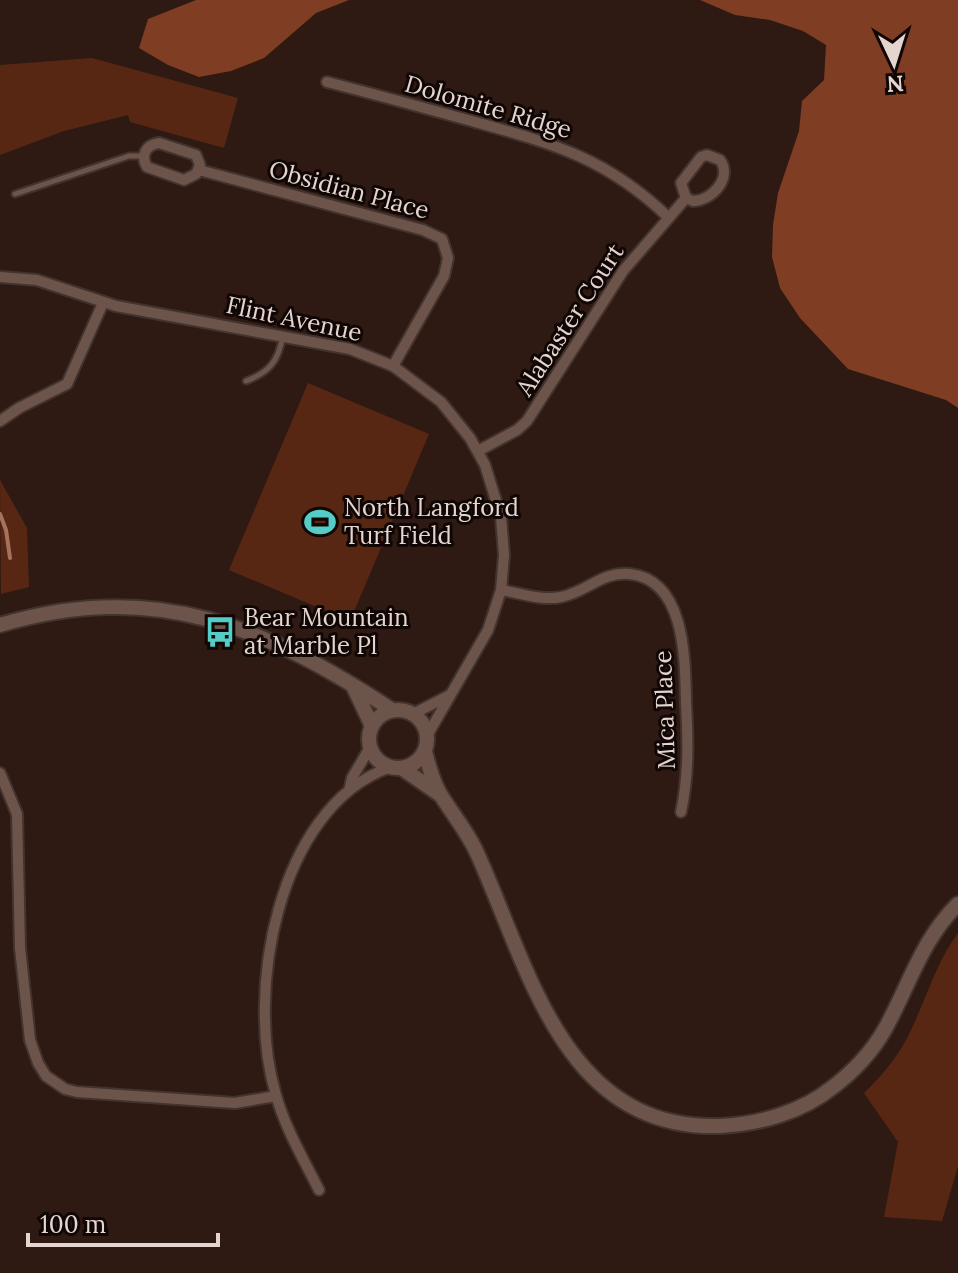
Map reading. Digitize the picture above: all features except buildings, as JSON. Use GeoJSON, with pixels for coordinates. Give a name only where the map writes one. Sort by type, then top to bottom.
{"type":"FeatureCollection","features":[{"type":"Feature","properties":{"kind":"street","name":"Dolomite Ridge"},"geometry":{"type":"LineString","coordinates":[[327,82],[571,150],[635,187],[668,217]]}},
{"type":"Feature","properties":{"kind":"street","name":"Obsidian Place"},"geometry":{"type":"LineString","coordinates":[[159,143],[191,152],[199,160],[199,170],[193,178],[184,180],[152,171],[144,163],[144,157],[149,147],[159,143]]}},
{"type":"Feature","properties":{"kind":"street","name":"Alabaster Court"},"geometry":{"type":"LineString","coordinates":[[707,155],[720,160],[726,172],[724,179],[701,201],[686,198],[681,191],[684,176],[701,157],[707,155]]}},
{"type":"Feature","properties":{"kind":"street","name":"Obsidian Place"},"geometry":{"type":"LineString","coordinates":[[199,170],[423,230],[442,239],[448,258],[444,276],[393,366]]}},
{"type":"Feature","properties":{"kind":"street","name":"Alabaster Court"},"geometry":{"type":"LineString","coordinates":[[478,451],[517,430],[527,421],[623,271],[686,198]]}},
{"type":"Feature","properties":{"kind":"street","name":"Flint Avenue"},"geometry":{"type":"LineString","coordinates":[[0,277],[37,280],[103,303],[350,349],[393,366],[441,402],[478,451],[491,481],[501,517],[504,555],[496,609],[477,653],[428,734]]}},
{"type":"Feature","properties":{"kind":"street"},"geometry":{"type":"LineString","coordinates":[[0,421],[67,384],[103,303]]}},
{"type":"Feature","properties":{"kind":"street","name":"Mica Place"},"geometry":{"type":"LineString","coordinates":[[501,590],[553,598],[576,592],[601,577],[618,573],[634,574],[650,581],[662,592],[677,619],[685,648],[689,771],[681,812]]}},
{"type":"Feature","properties":{"kind":"street"},"geometry":{"type":"LineString","coordinates":[[0,625],[32,615],[93,607],[139,608],[186,614],[232,625],[274,641],[392,710],[413,714],[423,723],[428,734],[425,752],[440,794],[471,840],[549,1020],[593,1080],[616,1098],[660,1118],[687,1124],[735,1125],[798,1108],[831,1090],[877,1042],[929,938],[958,904]]}},
{"type":"Feature","properties":{"kind":"street"},"geometry":{"type":"LineString","coordinates":[[354,688],[372,726]]}},
{"type":"Feature","properties":{"kind":"street"},"geometry":{"type":"LineString","coordinates":[[413,714],[450,695]]}},
{"type":"Feature","properties":{"kind":"street"},"geometry":{"type":"LineString","coordinates":[[350,787],[369,749],[372,726],[392,710]]}},
{"type":"Feature","properties":{"kind":"street"},"geometry":{"type":"LineString","coordinates":[[369,749],[388,768]]}},
{"type":"Feature","properties":{"kind":"street"},"geometry":{"type":"LineString","coordinates":[[319,1190],[276,1096],[266,1040],[264,1007],[271,935],[304,849],[315,830],[350,787],[388,768],[403,769],[414,765],[425,752]]}},
{"type":"Feature","properties":{"kind":"street"},"geometry":{"type":"LineString","coordinates":[[403,769],[440,794]]}},
{"type":"Feature","properties":{"kind":"street"},"geometry":{"type":"LineString","coordinates":[[0,773],[17,814],[20,948],[30,1040],[46,1076],[65,1089],[77,1092],[235,1103],[276,1096]]}},
{"type":"Feature","properties":{"kind":"lane"},"geometry":{"type":"LineString","coordinates":[[15,194],[129,156],[144,157]]}},
{"type":"Feature","properties":{"kind":"lane"},"geometry":{"type":"LineString","coordinates":[[246,381],[258,377],[274,363],[283,335]]}},
{"type":"Feature","properties":{"kind":"shaded area"},"geometry":{"type":"Polygon","coordinates":[[[196,0],[349,0],[316,13],[264,58],[231,71],[199,77],[168,65],[139,48],[148,19],[196,0]]]}},
{"type":"Feature","properties":{"kind":"shaded area"},"geometry":{"type":"Polygon","coordinates":[[[700,0],[958,0],[958,408],[946,400],[848,369],[800,318],[780,288],[772,257],[778,193],[799,131],[802,101],[824,80],[826,45],[803,31],[770,20],[735,15],[700,0]]]}},
{"type":"Feature","properties":{"kind":"shaded area"},"geometry":{"type":"Polygon","coordinates":[[[92,58],[238,98],[224,148],[130,122],[128,115],[64,131],[0,155],[0,65],[92,58]]]}},
{"type":"Feature","properties":{"kind":"shaded area","name":"North Langford Turf Field"},"geometry":{"type":"Polygon","coordinates":[[[308,383],[429,434],[350,621],[229,570],[308,383]]]}},
{"type":"Feature","properties":{"kind":"shaded area"},"geometry":{"type":"Polygon","coordinates":[[[0,480],[27,528],[29,587],[1,594],[0,480]]]}},
{"type":"Feature","properties":{"kind":"shaded area"},"geometry":{"type":"Polygon","coordinates":[[[958,933],[958,1166],[942,1221],[884,1217],[898,1142],[864,1093],[903,1046],[938,967],[958,933]]]}},
{"type":"Feature","properties":{"kind":"waterway"},"geometry":{"type":"LineString","coordinates":[[0,514],[10,558]]}},
{"type":"Feature","properties":{"kind":"place","name":"North Langford Turf Field"},"geometry":{"type":"Point","coordinates":[320,522]}},
{"type":"Feature","properties":{"kind":"place","name":"Bear Mountain at Marble Pl"},"geometry":{"type":"Point","coordinates":[220,632]}}]}
